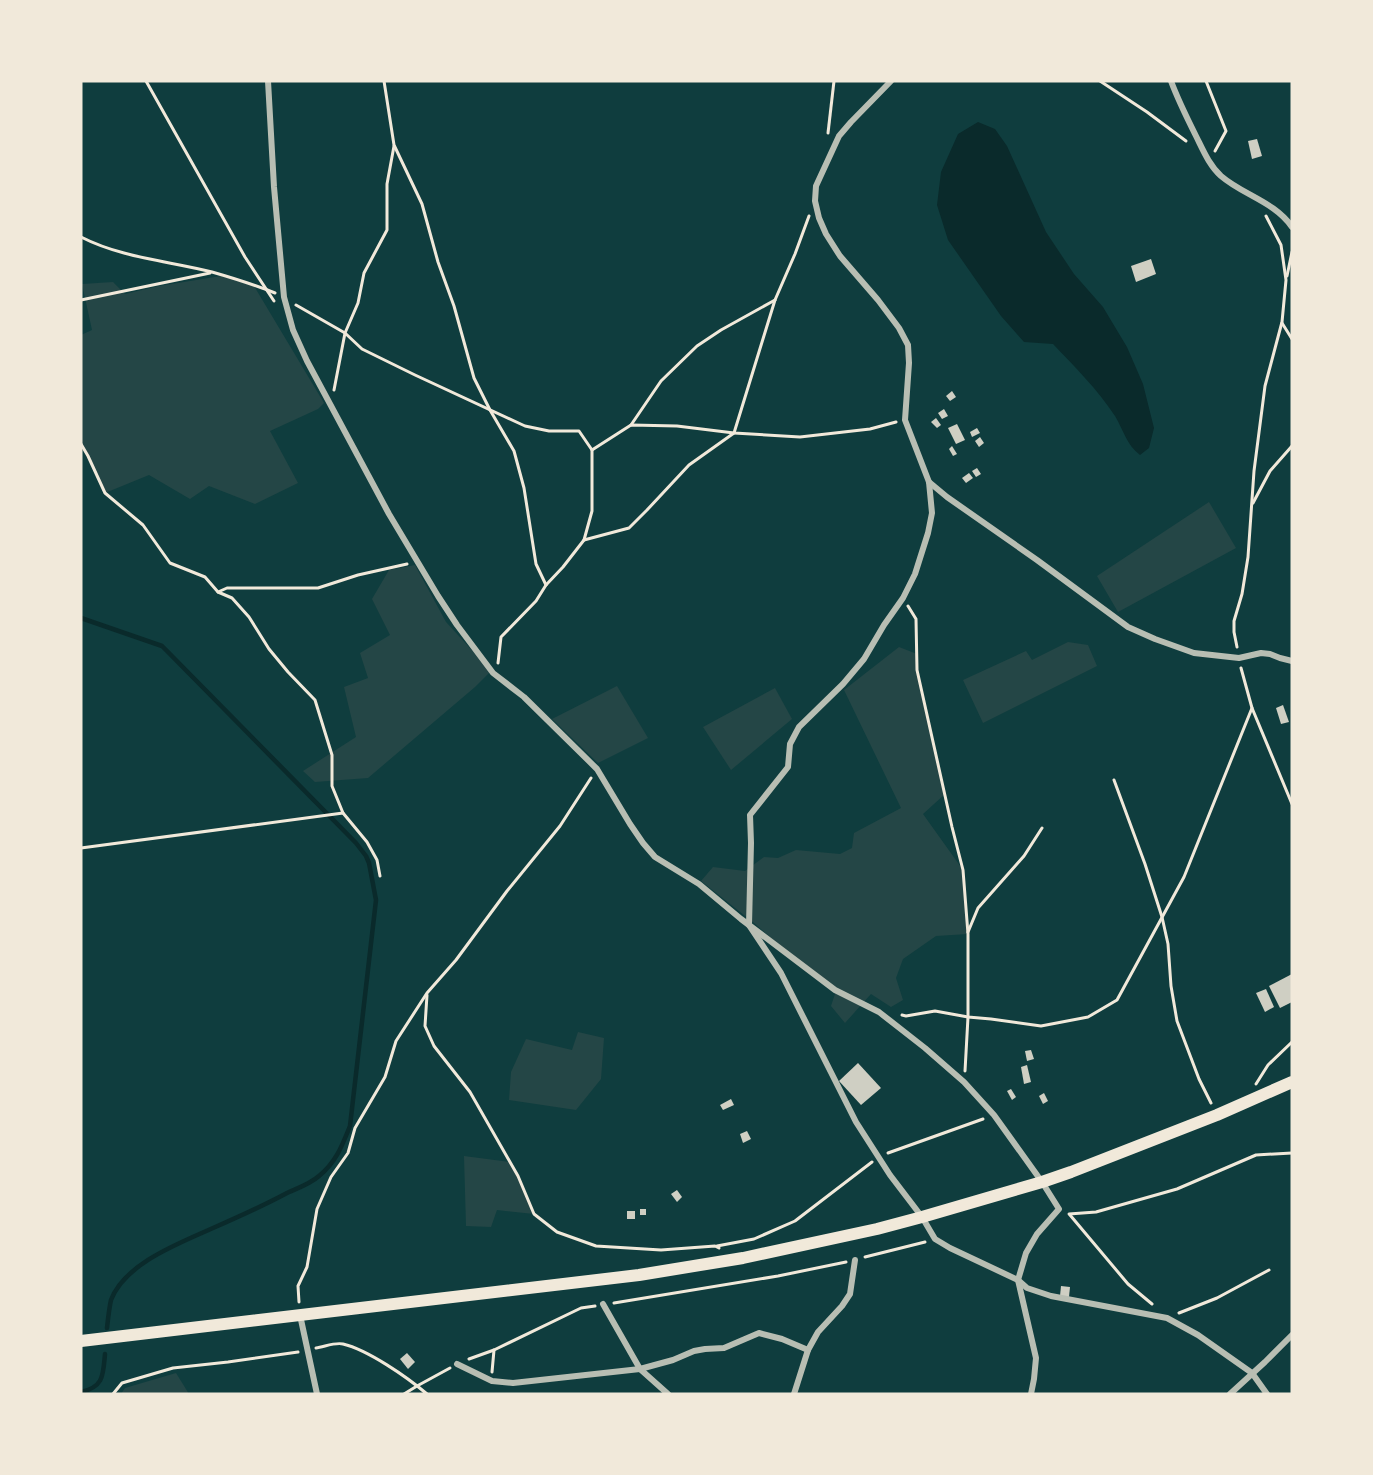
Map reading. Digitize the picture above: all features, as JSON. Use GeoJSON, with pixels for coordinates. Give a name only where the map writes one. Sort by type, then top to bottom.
{"type":"FeatureCollection","features":[{"type":"Feature","properties":{"kind":"main road"},"geometry":{"type":"LineString","coordinates":[[81,1341],[627,1276],[743,1258],[877,1229],[1042,1182],[1217,1115],[1292,1082]]}},
{"type":"Feature","properties":{"kind":"street"},"geometry":{"type":"LineString","coordinates":[[268,81],[284,297],[293,330],[307,361],[389,514],[457,625],[496,676],[524,697],[597,769],[630,824],[655,857],[699,884],[835,990],[879,1012],[925,1048],[964,1082],[994,1115],[1059,1209],[1031,1244],[1018,1280],[1036,1358],[1031,1394]]}},
{"type":"Feature","properties":{"kind":"street"},"geometry":{"type":"LineString","coordinates":[[891,81],[839,136],[816,186],[815,201],[826,234],[840,256],[878,300],[908,345],[905,420],[929,482],[932,513],[915,574],[903,598],[856,670],[799,727],[790,744],[788,767],[750,815],[749,925],[781,973],[856,1122],[935,1239],[1018,1280],[1027,1288],[1051,1296],[1167,1318],[1198,1335],[1252,1373],[1267,1394]]}},
{"type":"Feature","properties":{"kind":"street"},"geometry":{"type":"LineString","coordinates":[[1171,81],[1178,100],[1209,161],[1220,175],[1281,214],[1292,228]]}},
{"type":"Feature","properties":{"kind":"street"},"geometry":{"type":"LineString","coordinates":[[929,482],[1128,627],[1194,653],[1239,658],[1262,653],[1292,660]]}},
{"type":"Feature","properties":{"kind":"street"},"geometry":{"type":"LineString","coordinates":[[794,1394],[808,1350],[818,1332],[850,1294],[855,1260]]}},
{"type":"Feature","properties":{"kind":"street"},"geometry":{"type":"LineString","coordinates":[[603,1304],[640,1369],[668,1394]]}},
{"type":"Feature","properties":{"kind":"street"},"geometry":{"type":"LineString","coordinates":[[300,1315],[317,1394]]}},
{"type":"Feature","properties":{"kind":"street"},"geometry":{"type":"LineString","coordinates":[[457,1364],[492,1381],[513,1383],[640,1369],[694,1351],[724,1348],[759,1333],[782,1339],[808,1350]]}},
{"type":"Feature","properties":{"kind":"street"},"geometry":{"type":"LineString","coordinates":[[1230,1394],[1292,1335]]}},
{"type":"Feature","properties":{"kind":"path"},"geometry":{"type":"LineString","coordinates":[[146,81],[245,258],[277,306]]}},
{"type":"Feature","properties":{"kind":"path"},"geometry":{"type":"LineString","coordinates":[[384,81],[394,145],[422,204],[474,378],[514,451],[524,488],[536,564],[546,585]]}},
{"type":"Feature","properties":{"kind":"path"},"geometry":{"type":"LineString","coordinates":[[828,133],[834,81]]}},
{"type":"Feature","properties":{"kind":"path"},"geometry":{"type":"LineString","coordinates":[[1100,81],[1187,142]]}},
{"type":"Feature","properties":{"kind":"path"},"geometry":{"type":"LineString","coordinates":[[1206,81],[1226,131],[1209,161]]}},
{"type":"Feature","properties":{"kind":"path"},"geometry":{"type":"LineString","coordinates":[[331,407],[345,333],[358,303],[364,273],[387,230],[387,184],[394,145]]}},
{"type":"Feature","properties":{"kind":"path"},"geometry":{"type":"LineString","coordinates":[[1257,198],[1281,244],[1286,280]]}},
{"type":"Feature","properties":{"kind":"path"},"geometry":{"type":"LineString","coordinates":[[584,540],[629,528],[689,465],[734,433],[775,300],[815,201]]}},
{"type":"Feature","properties":{"kind":"path"},"geometry":{"type":"LineString","coordinates":[[81,237],[97,245],[160,262],[212,272],[267,290],[284,297],[345,333],[362,348],[525,426],[549,431],[579,431],[592,450],[592,511],[584,540],[546,585],[536,601],[501,637],[496,676]]}},
{"type":"Feature","properties":{"kind":"path"},"geometry":{"type":"LineString","coordinates":[[1292,252],[1286,280],[1282,322],[1265,386],[1254,471],[1248,557],[1242,594],[1234,621],[1239,658],[1252,708],[1292,804]]}},
{"type":"Feature","properties":{"kind":"path"},"geometry":{"type":"LineString","coordinates":[[81,300],[212,272]]}},
{"type":"Feature","properties":{"kind":"path"},"geometry":{"type":"LineString","coordinates":[[592,450],[632,424],[661,381],[698,346],[721,330],[775,300]]}},
{"type":"Feature","properties":{"kind":"path"},"geometry":{"type":"LineString","coordinates":[[1282,322],[1292,339]]}},
{"type":"Feature","properties":{"kind":"path"},"geometry":{"type":"LineString","coordinates":[[632,424],[800,437],[870,429],[905,420]]}},
{"type":"Feature","properties":{"kind":"path"},"geometry":{"type":"LineString","coordinates":[[81,444],[105,493],[143,525],[170,563],[205,577],[218,592],[232,598],[249,617],[288,672],[315,700],[332,755],[332,786],[343,813],[367,842],[377,860],[380,876]]}},
{"type":"Feature","properties":{"kind":"path"},"geometry":{"type":"LineString","coordinates":[[1252,505],[1270,471],[1292,446]]}},
{"type":"Feature","properties":{"kind":"path"},"geometry":{"type":"LineString","coordinates":[[218,592],[227,588],[318,588],[358,575],[417,561]]}},
{"type":"Feature","properties":{"kind":"path"},"geometry":{"type":"LineString","coordinates":[[903,598],[916,619],[917,670],[963,870],[968,934],[968,1017],[964,1082]]}},
{"type":"Feature","properties":{"kind":"path"},"geometry":{"type":"LineString","coordinates":[[879,1012],[906,1016],[935,1011],[1041,1026],[1088,1017],[1117,1000],[1184,877],[1252,708]]}},
{"type":"Feature","properties":{"kind":"path"},"geometry":{"type":"LineString","coordinates":[[300,1315],[298,1286],[307,1267],[317,1209],[332,1177],[348,1153],[355,1128],[385,1077],[396,1041],[428,993],[560,826],[597,769]]}},
{"type":"Feature","properties":{"kind":"path"},"geometry":{"type":"LineString","coordinates":[[1114,780],[1162,917],[1178,1021],[1199,1079],[1217,1115]]}},
{"type":"Feature","properties":{"kind":"path"},"geometry":{"type":"LineString","coordinates":[[81,848],[343,813]]}},
{"type":"Feature","properties":{"kind":"path"},"geometry":{"type":"LineString","coordinates":[[968,934],[978,908],[1024,856],[1042,828]]}},
{"type":"Feature","properties":{"kind":"path"},"geometry":{"type":"LineString","coordinates":[[428,993],[425,1026],[434,1046],[470,1092],[518,1176],[534,1214],[557,1232],[596,1246],[661,1250],[715,1246],[754,1239],[795,1221],[879,1156],[994,1115]]}},
{"type":"Feature","properties":{"kind":"path"},"geometry":{"type":"LineString","coordinates":[[1245,1103],[1268,1065],[1292,1042]]}},
{"type":"Feature","properties":{"kind":"path"},"geometry":{"type":"LineString","coordinates":[[1070,1215],[1095,1212],[1177,1189],[1256,1155],[1292,1153]]}},
{"type":"Feature","properties":{"kind":"path"},"geometry":{"type":"LineString","coordinates":[[1059,1209],[1070,1215],[1128,1284],[1167,1318],[1217,1298],[1269,1270]]}},
{"type":"Feature","properties":{"kind":"path"},"geometry":{"type":"LineString","coordinates":[[404,1394],[457,1364],[494,1350],[581,1308],[778,1276],[855,1260],[935,1239]]}},
{"type":"Feature","properties":{"kind":"path"},"geometry":{"type":"LineString","coordinates":[[715,1246],[743,1258]]}},
{"type":"Feature","properties":{"kind":"path"},"geometry":{"type":"LineString","coordinates":[[113,1394],[122,1383],[173,1368],[228,1362],[341,1343],[370,1355],[427,1394]]}},
{"type":"Feature","properties":{"kind":"shaded area"},"geometry":{"type":"Polygon","coordinates":[[[978,122],[995,129],[1007,146],[1046,232],[1074,274],[1103,307],[1127,347],[1143,384],[1154,428],[1149,448],[1140,455],[1128,442],[1115,416],[1101,397],[1053,344],[1024,342],[1001,316],[948,240],[937,205],[941,172],[958,134],[978,122]]]}},
{"type":"Feature","properties":{"kind":"shaded area"},"geometry":{"type":"Polygon","coordinates":[[[221,276],[254,286],[324,403],[318,409],[270,431],[298,483],[255,504],[209,486],[190,499],[149,475],[105,493],[81,444],[81,335],[92,330],[82,284],[113,282],[125,294],[221,276]]]}},
{"type":"Feature","properties":{"kind":"shaded area"},"geometry":{"type":"Polygon","coordinates":[[[1209,502],[1236,548],[1118,612],[1097,576],[1209,502]]]}},
{"type":"Feature","properties":{"kind":"shaded area"},"geometry":{"type":"Polygon","coordinates":[[[415,565],[446,622],[491,671],[368,778],[315,782],[303,771],[356,737],[344,687],[368,678],[360,653],[390,635],[372,599],[389,570],[415,565]]]}},
{"type":"Feature","properties":{"kind":"shaded area"},"geometry":{"type":"Polygon","coordinates":[[[1068,642],[1088,645],[1097,666],[983,723],[963,680],[1026,651],[1032,660],[1068,642]]]}},
{"type":"Feature","properties":{"kind":"shaded area"},"geometry":{"type":"Polygon","coordinates":[[[899,647],[917,654],[917,670],[945,794],[923,814],[963,870],[968,934],[936,936],[903,959],[896,978],[903,1000],[891,1007],[871,994],[845,1023],[831,1006],[835,994],[754,923],[701,881],[713,867],[745,871],[764,857],[778,858],[796,850],[840,854],[852,848],[854,833],[901,808],[844,690],[899,647]]]}},
{"type":"Feature","properties":{"kind":"shaded area"},"geometry":{"type":"Polygon","coordinates":[[[617,686],[648,738],[598,763],[552,719],[617,686]]]}},
{"type":"Feature","properties":{"kind":"shaded area"},"geometry":{"type":"Polygon","coordinates":[[[775,688],[792,719],[731,770],[703,727],[775,688]]]}},
{"type":"Feature","properties":{"kind":"shaded area"},"geometry":{"type":"Polygon","coordinates":[[[578,1032],[604,1038],[601,1079],[576,1110],[509,1100],[511,1072],[526,1039],[572,1050],[578,1032]]]}},
{"type":"Feature","properties":{"kind":"shaded area"},"geometry":{"type":"Polygon","coordinates":[[[464,1156],[510,1162],[534,1214],[497,1210],[491,1227],[466,1226],[464,1156]]]}},
{"type":"Feature","properties":{"kind":"shaded area"},"geometry":{"type":"Polygon","coordinates":[[[176,1373],[189,1394],[121,1394],[125,1388],[176,1373]]]}},
{"type":"Feature","properties":{"kind":"building"},"geometry":{"type":"Polygon","coordinates":[[[1257,139],[1262,156],[1252,159],[1248,141],[1257,139]]]}},
{"type":"Feature","properties":{"kind":"building"},"geometry":{"type":"Polygon","coordinates":[[[1151,259],[1156,274],[1136,282],[1131,266],[1151,259]]]}},
{"type":"Feature","properties":{"kind":"building"},"geometry":{"type":"Polygon","coordinates":[[[952,391],[956,397],[950,401],[946,396],[952,391]]]}},
{"type":"Feature","properties":{"kind":"building"},"geometry":{"type":"Polygon","coordinates":[[[944,409],[948,416],[942,419],[938,413],[944,409]]]}},
{"type":"Feature","properties":{"kind":"building"},"geometry":{"type":"Polygon","coordinates":[[[936,418],[941,425],[937,428],[931,422],[936,418]]]}},
{"type":"Feature","properties":{"kind":"building"},"geometry":{"type":"Polygon","coordinates":[[[957,424],[965,440],[956,444],[948,428],[957,424]]]}},
{"type":"Feature","properties":{"kind":"building"},"geometry":{"type":"Polygon","coordinates":[[[977,428],[980,433],[972,437],[970,432],[977,428]]]}},
{"type":"Feature","properties":{"kind":"building"},"geometry":{"type":"Polygon","coordinates":[[[980,437],[984,443],[979,447],[975,441],[980,437]]]}},
{"type":"Feature","properties":{"kind":"building"},"geometry":{"type":"Polygon","coordinates":[[[952,446],[957,454],[953,456],[949,449],[952,446]]]}},
{"type":"Feature","properties":{"kind":"building"},"geometry":{"type":"Polygon","coordinates":[[[977,468],[981,474],[976,477],[972,471],[977,468]]]}},
{"type":"Feature","properties":{"kind":"building"},"geometry":{"type":"Polygon","coordinates":[[[969,473],[973,478],[966,483],[962,478],[969,473]]]}},
{"type":"Feature","properties":{"kind":"building"},"geometry":{"type":"Polygon","coordinates":[[[1283,705],[1289,722],[1281,724],[1276,708],[1283,705]]]}},
{"type":"Feature","properties":{"kind":"building"},"geometry":{"type":"Polygon","coordinates":[[[1292,974],[1292,1002],[1280,1008],[1269,986],[1292,974]]]}},
{"type":"Feature","properties":{"kind":"building"},"geometry":{"type":"Polygon","coordinates":[[[1266,989],[1274,1007],[1265,1012],[1256,993],[1266,989]]]}},
{"type":"Feature","properties":{"kind":"building"},"geometry":{"type":"Polygon","coordinates":[[[1031,1050],[1034,1059],[1027,1061],[1025,1051],[1031,1050]]]}},
{"type":"Feature","properties":{"kind":"building"},"geometry":{"type":"Polygon","coordinates":[[[858,1063],[881,1088],[861,1105],[839,1081],[858,1063]]]}},
{"type":"Feature","properties":{"kind":"building"},"geometry":{"type":"Polygon","coordinates":[[[1027,1065],[1031,1082],[1024,1084],[1021,1067],[1027,1065]]]}},
{"type":"Feature","properties":{"kind":"building"},"geometry":{"type":"Polygon","coordinates":[[[1011,1089],[1016,1097],[1012,1100],[1007,1091],[1011,1089]]]}},
{"type":"Feature","properties":{"kind":"building"},"geometry":{"type":"Polygon","coordinates":[[[1044,1093],[1048,1101],[1043,1104],[1039,1096],[1044,1093]]]}},
{"type":"Feature","properties":{"kind":"building"},"geometry":{"type":"Polygon","coordinates":[[[731,1099],[734,1105],[723,1110],[720,1105],[731,1099]]]}},
{"type":"Feature","properties":{"kind":"building"},"geometry":{"type":"Polygon","coordinates":[[[747,1131],[751,1139],[743,1143],[740,1134],[747,1131]]]}},
{"type":"Feature","properties":{"kind":"building"},"geometry":{"type":"Polygon","coordinates":[[[677,1190],[682,1197],[677,1202],[671,1194],[677,1190]]]}},
{"type":"Feature","properties":{"kind":"building"},"geometry":{"type":"Polygon","coordinates":[[[640,1209],[646,1209],[646,1215],[640,1215],[640,1209]]]}},
{"type":"Feature","properties":{"kind":"building"},"geometry":{"type":"Polygon","coordinates":[[[627,1211],[635,1211],[635,1219],[627,1219],[627,1211]]]}},
{"type":"Feature","properties":{"kind":"building"},"geometry":{"type":"Polygon","coordinates":[[[1061,1286],[1070,1287],[1069,1297],[1060,1296],[1061,1286]]]}},
{"type":"Feature","properties":{"kind":"building"},"geometry":{"type":"Polygon","coordinates":[[[407,1353],[415,1362],[408,1369],[400,1359],[407,1353]]]}},
{"type":"Feature","properties":{"kind":"waterway"},"geometry":{"type":"LineString","coordinates":[[81,618],[162,646],[356,843],[369,863],[376,900],[350,1126],[334,1159],[325,1171],[308,1184],[170,1248],[141,1265],[118,1287],[111,1300],[107,1328]]}},
{"type":"Feature","properties":{"kind":"waterway"},"geometry":{"type":"LineString","coordinates":[[81,1392],[94,1387],[101,1379],[105,1354]]}}]}
